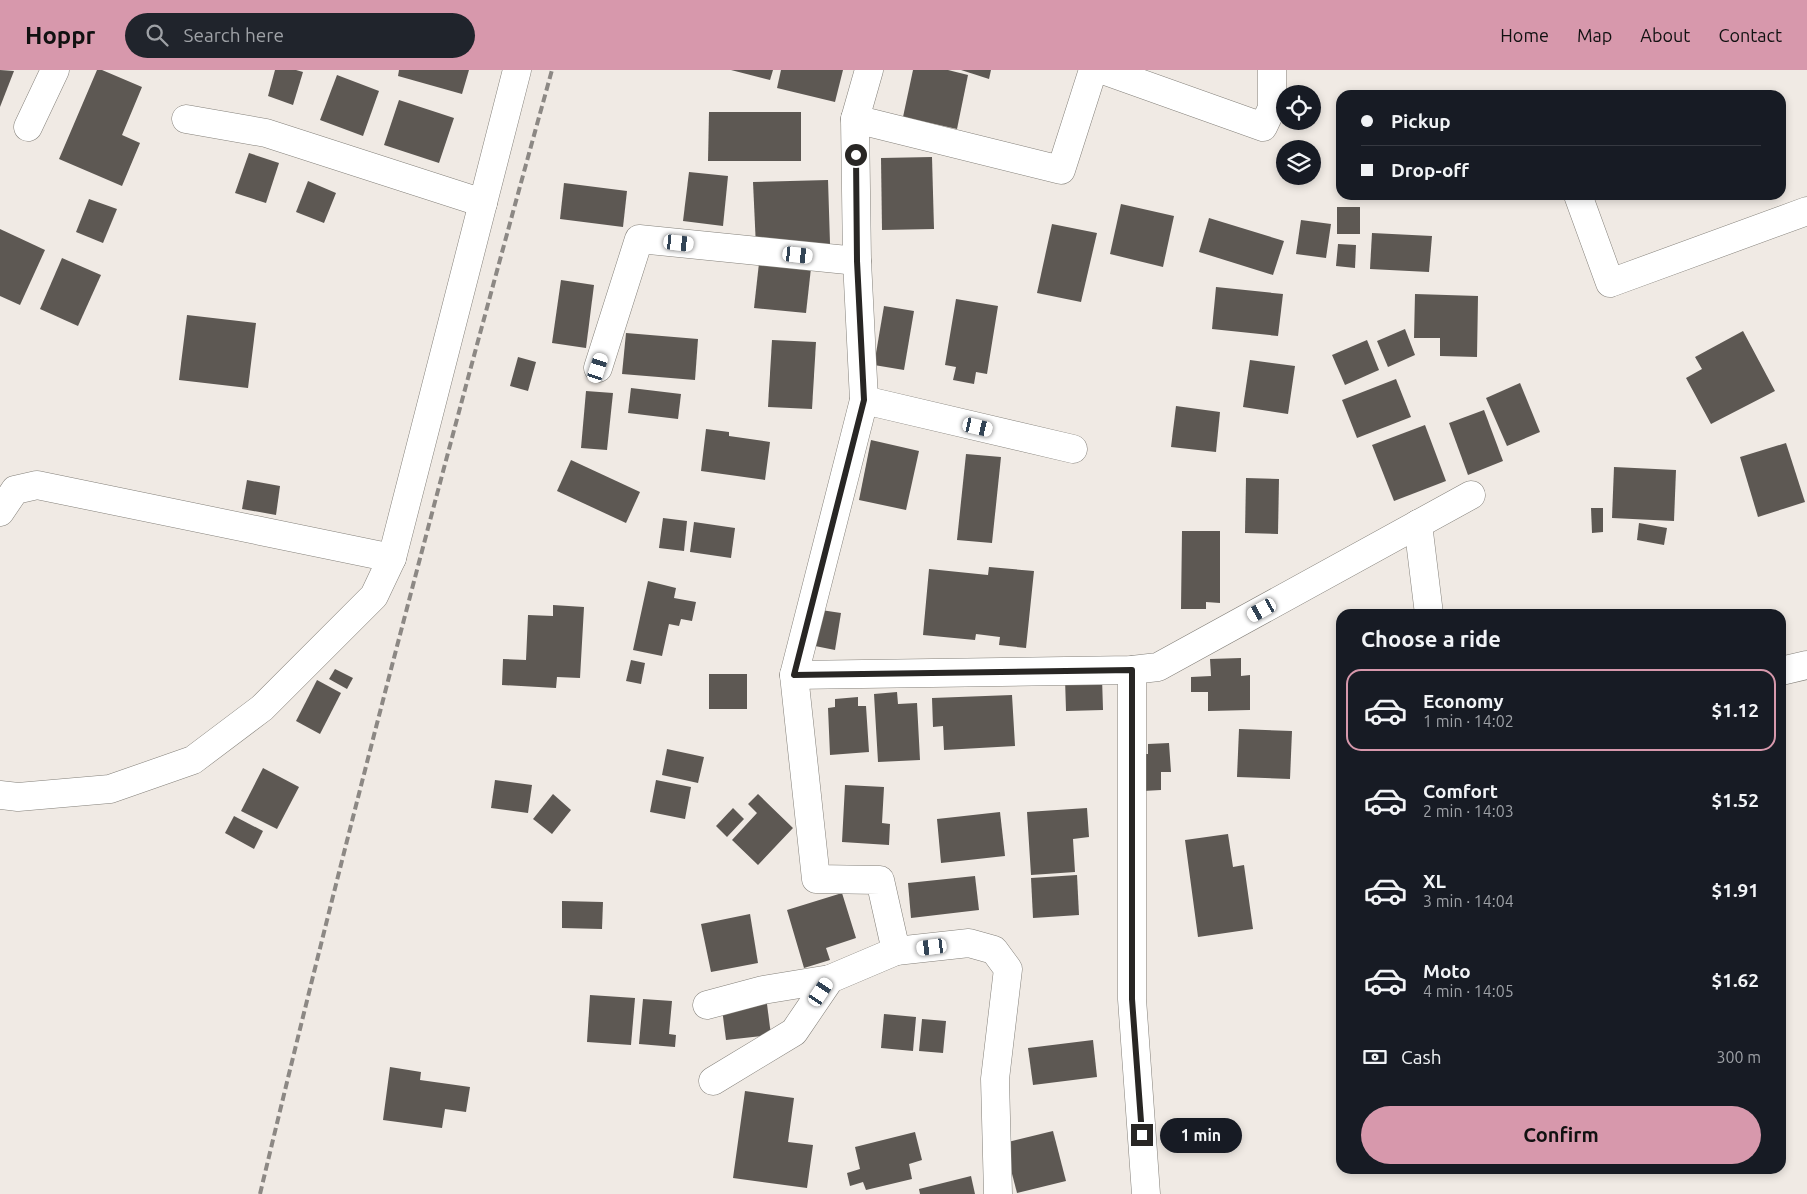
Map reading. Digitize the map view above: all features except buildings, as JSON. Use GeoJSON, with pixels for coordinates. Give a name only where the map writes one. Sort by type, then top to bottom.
{"type":"FeatureCollection","features":[{"type":"Feature","properties":{"kind":"street"},"geometry":{"type":"LineString","coordinates":[[28,128],[55,70]]}},
{"type":"Feature","properties":{"kind":"street"},"geometry":{"type":"LineString","coordinates":[[0,795],[18,797],[110,789],[193,760],[262,708],[374,596],[392,558],[517,70]]}},
{"type":"Feature","properties":{"kind":"street"},"geometry":{"type":"LineString","coordinates":[[869,70],[855,119],[857,261],[864,400],[794,675],[816,878],[880,880],[896,951]]}},
{"type":"Feature","properties":{"kind":"street"},"geometry":{"type":"LineString","coordinates":[[855,119],[1060,170],[1094,70]]}},
{"type":"Feature","properties":{"kind":"street"},"geometry":{"type":"LineString","coordinates":[[1104,70],[1263,126],[1272,108],[1272,70]]}},
{"type":"Feature","properties":{"kind":"street"},"geometry":{"type":"LineString","coordinates":[[186,119],[266,133],[483,203]]}},
{"type":"Feature","properties":{"kind":"street"},"geometry":{"type":"LineString","coordinates":[[1580,200],[1610,283],[1807,211]]}},
{"type":"Feature","properties":{"kind":"street"},"geometry":{"type":"LineString","coordinates":[[598,368],[639,239],[857,261]]}},
{"type":"Feature","properties":{"kind":"street"},"geometry":{"type":"LineString","coordinates":[[864,400],[1073,449]]}},
{"type":"Feature","properties":{"kind":"street"},"geometry":{"type":"LineString","coordinates":[[0,512],[14,490],[37,485],[392,558]]}},
{"type":"Feature","properties":{"kind":"street"},"geometry":{"type":"LineString","coordinates":[[794,675],[1132,670],[1158,667],[1471,494]]}},
{"type":"Feature","properties":{"kind":"street"},"geometry":{"type":"LineString","coordinates":[[1418,524],[1428,609]]}},
{"type":"Feature","properties":{"kind":"street"},"geometry":{"type":"LineString","coordinates":[[1786,670],[1807,665]]}},
{"type":"Feature","properties":{"kind":"street"},"geometry":{"type":"LineString","coordinates":[[1132,670],[1132,999],[1146,1194]]}},
{"type":"Feature","properties":{"kind":"street"},"geometry":{"type":"LineString","coordinates":[[708,1005],[763,990],[830,979],[896,951],[969,943],[994,950],[1008,969],[995,1079],[998,1194]]}},
{"type":"Feature","properties":{"kind":"street"},"geometry":{"type":"LineString","coordinates":[[713,1082],[794,1032],[830,979]]}},
{"type":"Feature","properties":{"kind":"railway"},"geometry":{"type":"LineString","coordinates":[[260,1194],[401,630],[552,70]]}},
{"type":"Feature","properties":{"kind":"route"},"geometry":{"type":"LineString","coordinates":[[856,155],[857,261],[864,400],[794,675],[1132,670],[1132,999],[1142,1135]]}}]}
